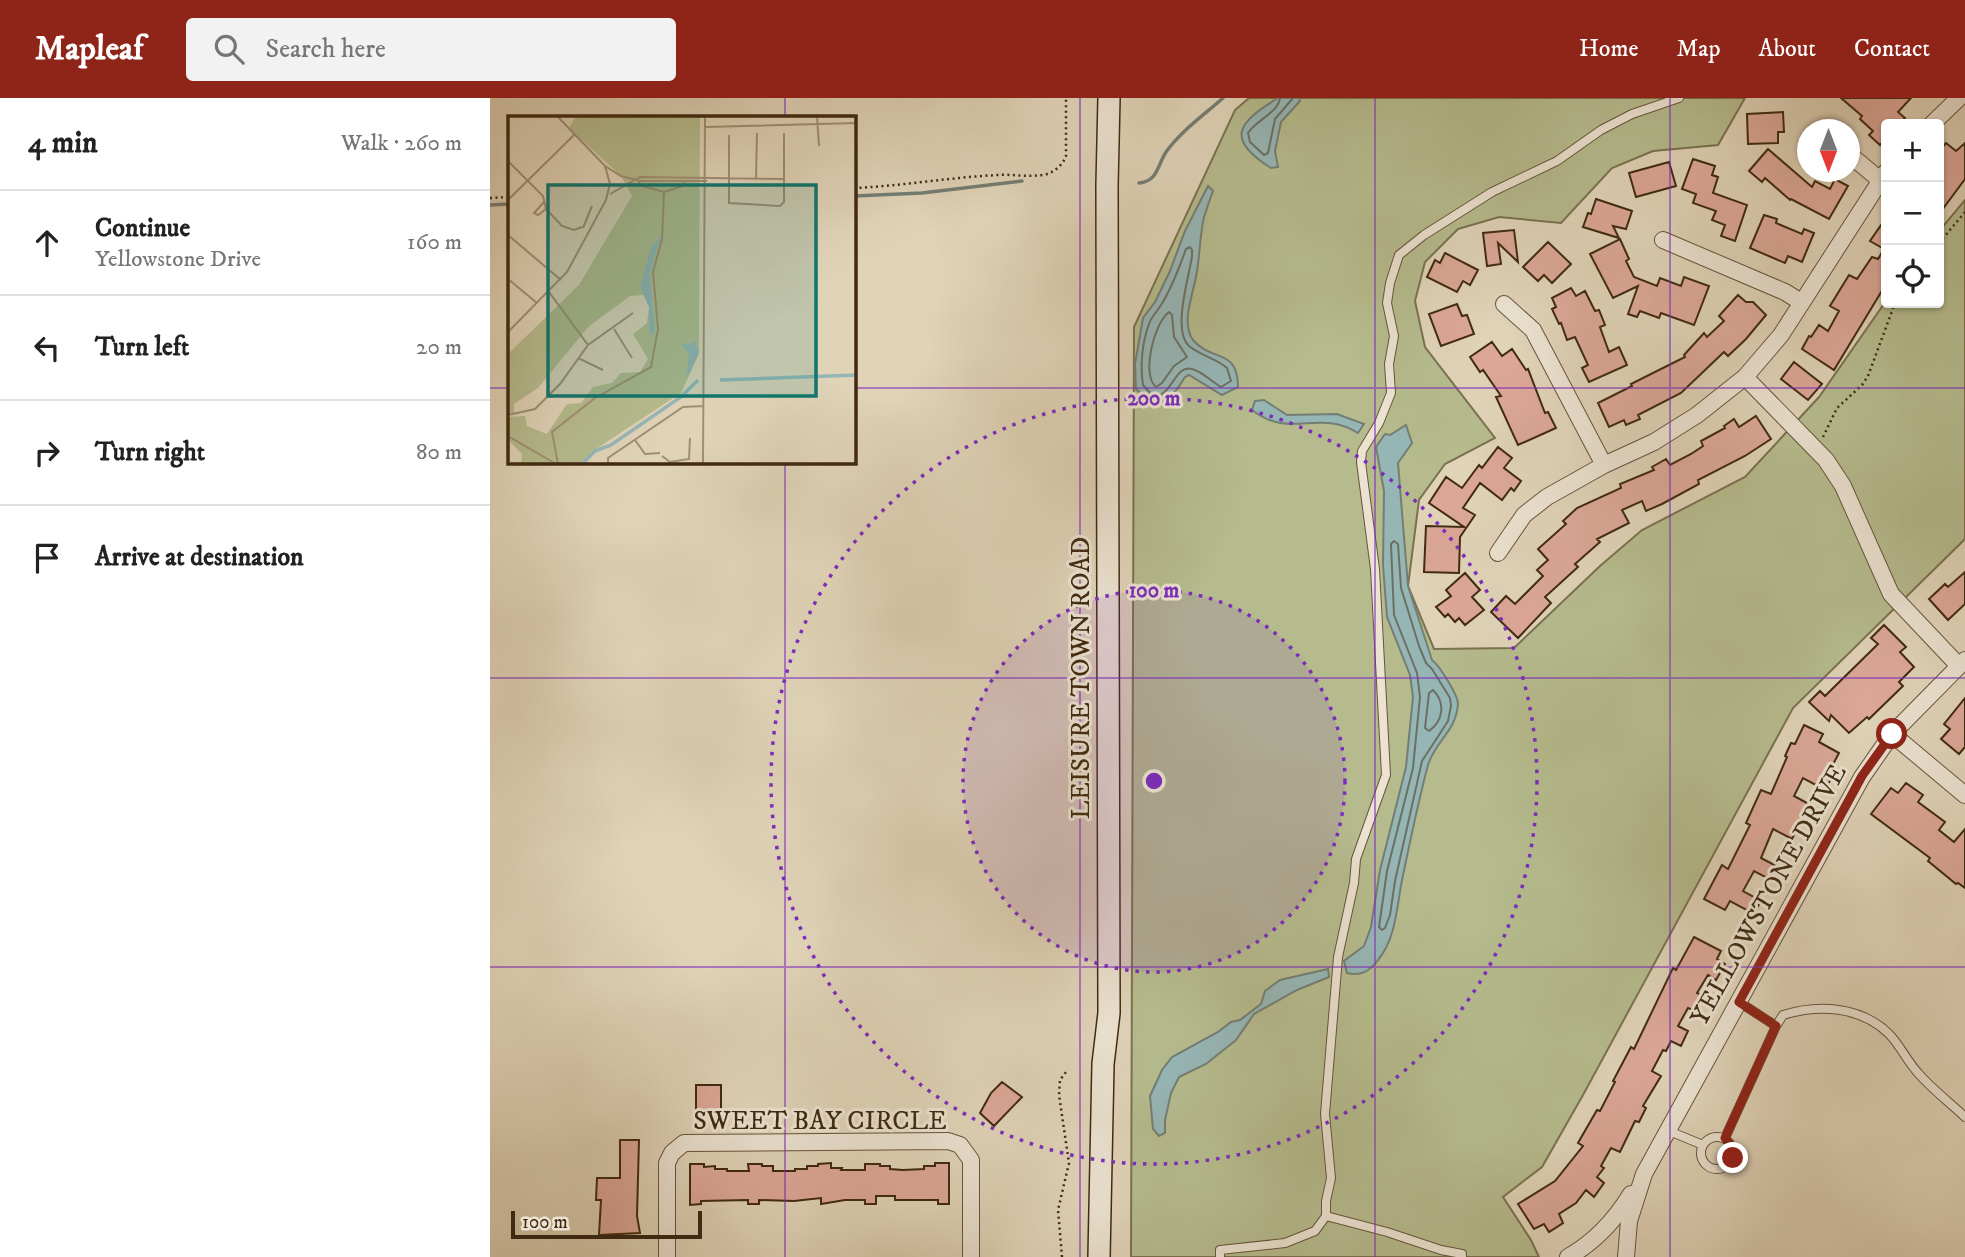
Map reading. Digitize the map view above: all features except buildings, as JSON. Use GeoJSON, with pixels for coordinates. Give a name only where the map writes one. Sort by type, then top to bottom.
{"type":"FeatureCollection","features":[{"type":"Feature","properties":{"kind":"main road","name":"LEISURE TOWN ROAD"},"geometry":{"type":"LineString","coordinates":[[1099,1257],[1102,1065],[1109,1013],[1109,98]]}},
{"type":"Feature","properties":{"kind":"street"},"geometry":{"type":"LineString","coordinates":[[1937,119],[1959,98]]}},
{"type":"Feature","properties":{"kind":"street"},"geometry":{"type":"LineString","coordinates":[[1860,161],[1881,175]]}},
{"type":"Feature","properties":{"kind":"street"},"geometry":{"type":"LineString","coordinates":[[1498,553],[1524,515],[1546,497],[1604,465],[1654,442],[1687,422],[1745,377],[1781,335],[1881,179]]}},
{"type":"Feature","properties":{"kind":"street"},"geometry":{"type":"LineString","coordinates":[[1663,240],[1785,292],[1801,302]]}},
{"type":"Feature","properties":{"kind":"street"},"geometry":{"type":"LineString","coordinates":[[1504,304],[1533,330],[1604,465]]}},
{"type":"Feature","properties":{"kind":"street"},"geometry":{"type":"LineString","coordinates":[[1745,377],[1826,460],[1843,486],[1891,594],[1962,663]]}},
{"type":"Feature","properties":{"kind":"street","name":"YELLOWSTONE DRIVE"},"geometry":{"type":"LineString","coordinates":[[1568,1257],[1588,1243],[1618,1214],[1644,1174],[1862,776],[1892,734],[1962,663]]}},
{"type":"Feature","properties":{"kind":"street"},"geometry":{"type":"LineString","coordinates":[[1892,734],[1965,795]]}},
{"type":"Feature","properties":{"kind":"street","name":"SWEET BAY CIRCLE"},"geometry":{"type":"LineString","coordinates":[[667,1257],[667,1163],[672,1153],[684,1143],[948,1141],[960,1145],[971,1160],[971,1257]]}},
{"type":"Feature","properties":{"kind":"street","name":"YELLOWSTONE DRIVE"},"geometry":{"type":"LineString","coordinates":[[1626,1257],[1629,1221],[1644,1174]]}},
{"type":"Feature","properties":{"kind":"lane"},"geometry":{"type":"LineString","coordinates":[[1220,1257],[1220,1250],[1284,1242],[1315,1231],[1326,1216],[1331,1178],[1325,1114],[1338,957],[1354,883],[1356,859],[1386,775],[1375,569],[1361,462],[1362,451],[1379,423],[1391,393],[1389,364],[1394,336],[1387,303],[1390,282],[1399,255],[1424,235],[1492,192],[1557,161],[1601,130],[1632,114],[1679,98]]}},
{"type":"Feature","properties":{"kind":"lane"},"geometry":{"type":"LineString","coordinates":[[1739,1002],[1776,1026]]}},
{"type":"Feature","properties":{"kind":"lane"},"geometry":{"type":"LineString","coordinates":[[1725,1138],[1783,1015],[1819,1008],[1847,1010],[1888,1032],[1915,1070],[1965,1116]]}},
{"type":"Feature","properties":{"kind":"lane"},"geometry":{"type":"LineString","coordinates":[[1669,1131],[1703,1145]]}},
{"type":"Feature","properties":{"kind":"lane"},"geometry":{"type":"LineString","coordinates":[[1710,1138],[1725,1138],[1734,1152],[1730,1163],[1721,1169],[1705,1164],[1701,1155],[1703,1145],[1710,1138]]}},
{"type":"Feature","properties":{"kind":"lane"},"geometry":{"type":"LineString","coordinates":[[1326,1216],[1462,1254],[1462,1257]]}},
{"type":"Feature","properties":{"kind":"path"},"geometry":{"type":"LineString","coordinates":[[856,187],[1000,174],[1031,176],[1050,173],[1063,164],[1066,156],[1066,98]]}},
{"type":"Feature","properties":{"kind":"path"},"geometry":{"type":"LineString","coordinates":[[490,198],[508,197]]}},
{"type":"Feature","properties":{"kind":"path"},"geometry":{"type":"LineString","coordinates":[[1944,237],[1965,212]]}},
{"type":"Feature","properties":{"kind":"path"},"geometry":{"type":"LineString","coordinates":[[1826,435],[1837,408],[1868,376],[1893,308]]}},
{"type":"Feature","properties":{"kind":"path"},"geometry":{"type":"LineString","coordinates":[[1062,1257],[1058,1210],[1069,1163],[1059,1095],[1060,1080],[1066,1072]]}},
{"type":"Feature","properties":{"kind":"green space"},"geometry":{"type":"Polygon","coordinates":[[[1249,98],[1745,98],[1718,145],[1653,151],[1612,168],[1561,223],[1499,217],[1458,229],[1425,262],[1415,301],[1425,347],[1495,438],[1445,464],[1419,500],[1408,586],[1434,649],[1514,648],[1642,530],[1745,477],[1819,397],[1881,308],[1944,308],[1944,225],[1965,200],[1965,539],[1793,708],[1542,1167],[1503,1197],[1539,1257],[1131,1257],[1134,327],[1235,110],[1249,98]]]}},
{"type":"Feature","properties":{"kind":"water"},"geometry":{"type":"Polygon","coordinates":[[[1278,98],[1299,98],[1300,101],[1281,122],[1275,151],[1278,167],[1271,168],[1247,148],[1242,140],[1242,132],[1253,115],[1278,98]]]}},
{"type":"Feature","properties":{"kind":"water"},"geometry":{"type":"Polygon","coordinates":[[[1208,186],[1213,191],[1204,217],[1188,327],[1191,337],[1200,347],[1223,357],[1234,366],[1238,387],[1222,395],[1189,375],[1168,399],[1152,404],[1136,389],[1135,364],[1143,318],[1155,302],[1185,231],[1208,186]]]}},
{"type":"Feature","properties":{"kind":"water"},"geometry":{"type":"Polygon","coordinates":[[[1264,400],[1287,415],[1337,414],[1364,424],[1358,433],[1330,423],[1279,423],[1252,410],[1255,401],[1264,400]]]}},
{"type":"Feature","properties":{"kind":"water"},"geometry":{"type":"Polygon","coordinates":[[[1406,425],[1412,443],[1398,463],[1408,586],[1432,660],[1448,680],[1458,704],[1453,722],[1428,765],[1389,942],[1371,968],[1352,974],[1347,973],[1344,961],[1364,946],[1371,927],[1380,870],[1406,767],[1413,697],[1410,675],[1387,617],[1383,565],[1384,491],[1376,447],[1385,434],[1390,435],[1406,425]]]}},
{"type":"Feature","properties":{"kind":"water"},"geometry":{"type":"Polygon","coordinates":[[[1328,969],[1329,977],[1297,990],[1254,1014],[1236,1040],[1206,1064],[1179,1077],[1171,1093],[1165,1133],[1159,1136],[1153,1129],[1150,1096],[1162,1070],[1172,1057],[1231,1022],[1240,1020],[1261,1004],[1265,991],[1280,980],[1328,969]]]}},
{"type":"Feature","properties":{"kind":"waterway"},"geometry":{"type":"LineString","coordinates":[[1139,183],[1154,176],[1172,144],[1223,98]]}},
{"type":"Feature","properties":{"kind":"waterway"},"geometry":{"type":"LineString","coordinates":[[856,196],[922,193],[1022,181]]}},
{"type":"Feature","properties":{"kind":"waterway"},"geometry":{"type":"LineString","coordinates":[[490,205],[508,204]]}},
{"type":"Feature","properties":{"kind":"route"},"geometry":{"type":"LineString","coordinates":[[1733,1158],[1732,1147],[1725,1138],[1776,1026],[1760,1013],[1739,1002],[1862,776],[1892,734]]}}]}
